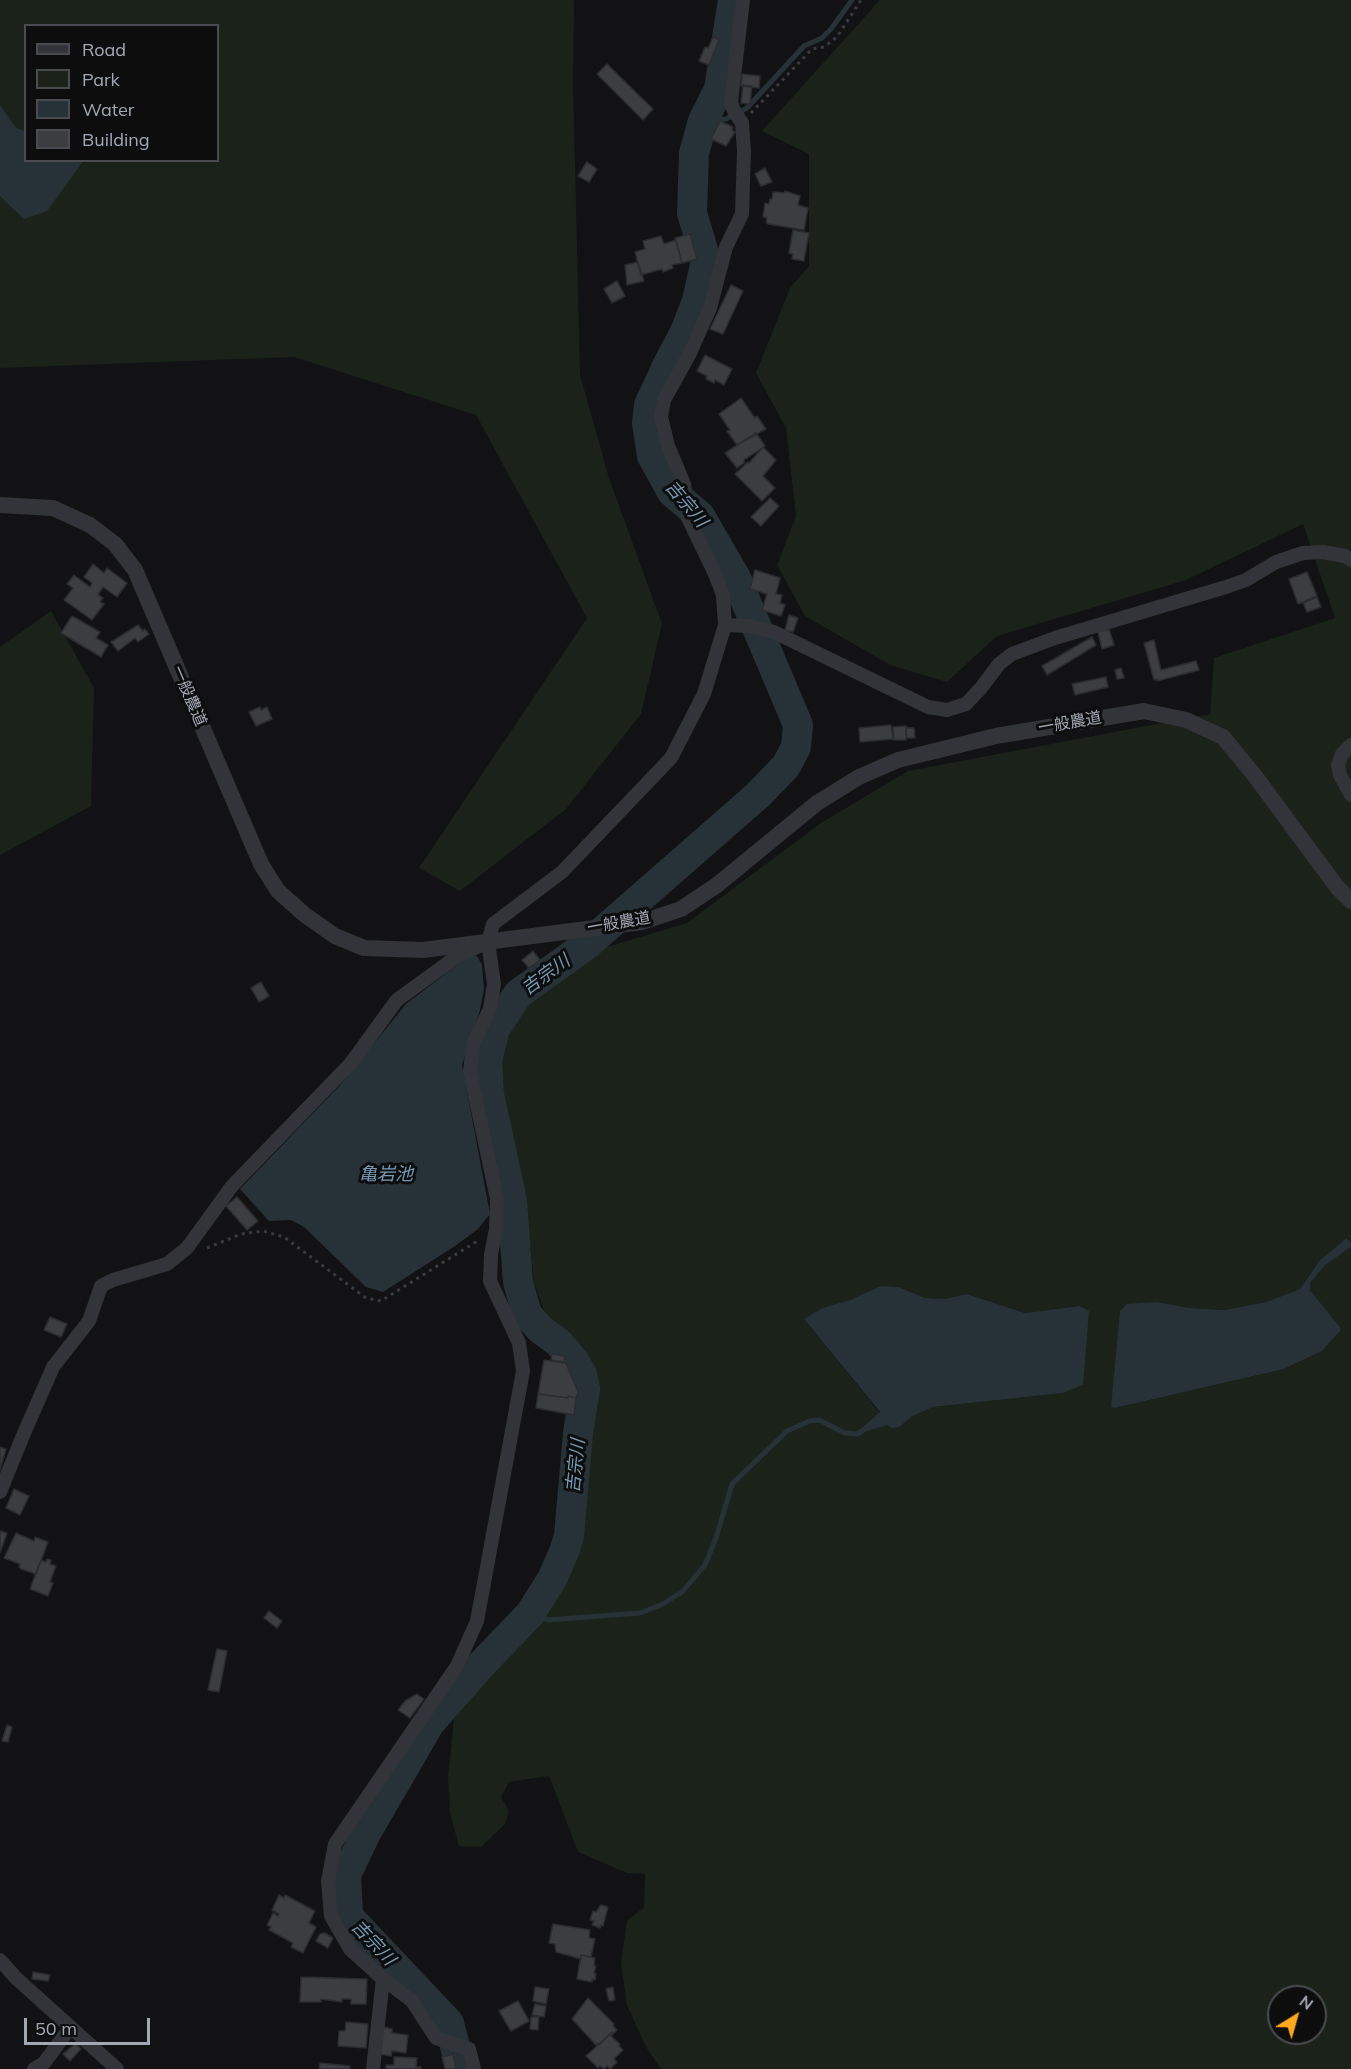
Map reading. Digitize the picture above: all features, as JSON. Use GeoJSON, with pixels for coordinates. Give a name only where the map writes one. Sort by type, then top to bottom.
{"type":"FeatureCollection","features":[{"type":"Feature","properties":{"kind":"street"},"geometry":{"type":"LineString","coordinates":[[474,2069],[468,2049],[436,2038],[412,2001],[350,1949],[331,1916],[328,1881],[335,1844],[457,1666],[477,1621],[523,1371],[519,1343],[490,1281],[497,1199],[470,1072],[473,1044],[490,1009],[494,984],[488,942],[493,924],[562,872],[671,758],[704,694],[725,625],[723,595],[711,564],[688,518],[684,484],[668,446],[661,417],[664,400],[690,353],[710,308],[726,247],[742,214],[744,151],[738,117],[731,102],[743,0]]}},
{"type":"Feature","properties":{"kind":"street","name":"一般農道"},"geometry":{"type":"LineString","coordinates":[[0,505],[53,508],[90,525],[116,544],[139,581],[261,864],[278,891],[305,915],[334,936],[364,948],[423,950],[642,922],[681,909],[717,885],[817,803],[859,777],[898,760],[996,736],[1144,711],[1186,720],[1223,736],[1337,887],[1351,902]]}},
{"type":"Feature","properties":{"kind":"street"},"geometry":{"type":"LineString","coordinates":[[725,625],[748,626],[774,632],[928,707],[947,710],[966,704],[999,664],[1012,654],[1055,638],[1226,587],[1246,580],[1276,562],[1303,553],[1323,552],[1346,556],[1351,560]]}},
{"type":"Feature","properties":{"kind":"street"},"geometry":{"type":"LineString","coordinates":[[1351,745],[1342,754],[1338,765],[1340,775],[1351,795]]}},
{"type":"Feature","properties":{"kind":"street"},"geometry":{"type":"LineString","coordinates":[[0,1492],[53,1367],[89,1321],[101,1286],[113,1280],[167,1264],[187,1248],[232,1186],[351,1063],[397,1000],[459,955],[488,942]]}},
{"type":"Feature","properties":{"kind":"street"},"geometry":{"type":"LineString","coordinates":[[0,1960],[16,1978],[117,2069]]}},
{"type":"Feature","properties":{"kind":"street"},"geometry":{"type":"LineString","coordinates":[[373,2069],[383,1979]]}},
{"type":"Feature","properties":{"kind":"street"},"geometry":{"type":"LineString","coordinates":[[34,2069],[44,2063],[70,2028]]}},
{"type":"Feature","properties":{"kind":"path"},"geometry":{"type":"LineString","coordinates":[[738,117],[812,49],[824,47],[837,37],[861,0]]}},
{"type":"Feature","properties":{"kind":"path"},"geometry":{"type":"LineString","coordinates":[[199,1251],[241,1234],[263,1231],[284,1237],[366,1298],[381,1301],[496,1229]]}},
{"type":"Feature","properties":{"kind":"green space"},"geometry":{"type":"Polygon","coordinates":[[[0,0],[574,0],[573,83],[580,375],[609,478],[662,624],[641,714],[566,809],[460,891],[419,868],[587,618],[476,415],[294,357],[0,368],[0,0]]]}},
{"type":"Feature","properties":{"kind":"green space"},"geometry":{"type":"Polygon","coordinates":[[[880,0],[1351,0],[1351,1243],[1348,1238],[1320,1260],[1300,1289],[1266,1302],[1224,1310],[1190,1308],[1157,1302],[1111,1407],[1115,1408],[1284,1369],[1322,1351],[1340,1331],[1340,1327],[1310,1290],[1310,1283],[1325,1265],[1351,1247],[1351,2069],[661,2069],[646,2047],[627,2005],[621,1963],[627,1921],[644,1907],[645,1874],[627,1873],[578,1852],[549,1776],[509,1782],[501,1797],[509,1811],[505,1824],[481,1847],[459,1846],[450,1813],[448,1775],[454,1719],[547,1605],[576,1554],[597,1380],[583,1352],[545,1314],[534,1282],[525,1196],[500,1073],[509,1035],[529,1004],[607,947],[687,923],[821,823],[908,771],[1210,714],[1214,658],[1335,618],[1303,524],[1186,580],[997,636],[947,682],[890,665],[805,616],[777,565],[796,516],[786,428],[756,373],[790,288],[809,266],[809,154],[762,131],[880,0]],[[899,1287],[822,1308],[804,1319],[880,1413],[862,1428],[868,1431],[888,1424],[899,1427],[913,1416],[933,1407],[1063,1393],[1083,1385],[1080,1306],[1025,1313],[967,1294],[944,1299],[925,1298],[899,1287]]]}},
{"type":"Feature","properties":{"kind":"green space"},"geometry":{"type":"Polygon","coordinates":[[[51,611],[94,688],[91,806],[0,855],[0,647],[51,611]]]}},
{"type":"Feature","properties":{"kind":"water"},"geometry":{"type":"Polygon","coordinates":[[[0,105],[16,128],[24,131],[24,162],[82,162],[47,211],[24,219],[0,196],[0,105]]]}},
{"type":"Feature","properties":{"kind":"water","name":"亀岩池"},"geometry":{"type":"Polygon","coordinates":[[[469,956],[477,956],[482,965],[484,989],[480,1010],[462,1065],[490,1214],[478,1229],[455,1246],[383,1292],[366,1287],[304,1227],[291,1220],[269,1221],[240,1189],[342,1083],[406,1004],[469,956]]]}},
{"type":"Feature","properties":{"kind":"water"},"geometry":{"type":"Polygon","coordinates":[[[1347,1238],[1351,1247],[1325,1265],[1310,1283],[1310,1290],[1340,1327],[1340,1331],[1322,1351],[1284,1369],[1115,1408],[1111,1407],[1120,1311],[1127,1304],[1157,1302],[1190,1308],[1224,1310],[1266,1302],[1300,1289],[1320,1260],[1347,1238]]]}},
{"type":"Feature","properties":{"kind":"water"},"geometry":{"type":"Polygon","coordinates":[[[881,1286],[899,1287],[925,1298],[944,1299],[967,1294],[1025,1313],[1080,1306],[1089,1311],[1083,1385],[1063,1393],[933,1407],[913,1416],[899,1427],[892,1428],[888,1425],[867,1431],[862,1428],[880,1412],[804,1319],[822,1308],[850,1300],[881,1286]]]}},
{"type":"Feature","properties":{"kind":"building"},"geometry":{"type":"Polygon","coordinates":[[[713,37],[719,40],[709,65],[699,61],[705,47],[708,48],[713,37]]]}},
{"type":"Feature","properties":{"kind":"building"},"geometry":{"type":"Polygon","coordinates":[[[607,64],[653,109],[643,120],[597,74],[607,64]]]}},
{"type":"Feature","properties":{"kind":"building"},"geometry":{"type":"Polygon","coordinates":[[[742,74],[760,76],[759,88],[741,86],[742,74]]]}},
{"type":"Feature","properties":{"kind":"building"},"geometry":{"type":"Polygon","coordinates":[[[743,85],[752,86],[750,104],[741,103],[743,85]]]}},
{"type":"Feature","properties":{"kind":"building"},"geometry":{"type":"Polygon","coordinates":[[[720,121],[733,127],[732,130],[735,132],[726,146],[711,139],[720,121]]]}},
{"type":"Feature","properties":{"kind":"building"},"geometry":{"type":"Polygon","coordinates":[[[587,162],[597,169],[589,182],[578,176],[587,162]]]}},
{"type":"Feature","properties":{"kind":"building"},"geometry":{"type":"Polygon","coordinates":[[[765,168],[772,182],[761,186],[755,174],[765,168]]]}},
{"type":"Feature","properties":{"kind":"building"},"geometry":{"type":"Polygon","coordinates":[[[785,191],[800,196],[798,205],[808,208],[804,230],[768,224],[767,218],[763,217],[765,203],[769,204],[773,192],[785,193],[785,191]]]}},
{"type":"Feature","properties":{"kind":"building"},"geometry":{"type":"Polygon","coordinates":[[[793,230],[809,233],[804,261],[792,259],[793,254],[789,253],[793,230]]]}},
{"type":"Feature","properties":{"kind":"building"},"geometry":{"type":"Polygon","coordinates":[[[690,234],[697,259],[682,263],[675,238],[690,234]]]}},
{"type":"Feature","properties":{"kind":"building"},"geometry":{"type":"Polygon","coordinates":[[[661,236],[664,244],[676,240],[682,263],[672,265],[673,268],[663,272],[662,269],[641,275],[635,252],[645,249],[643,241],[661,236]]]}},
{"type":"Feature","properties":{"kind":"building"},"geometry":{"type":"Polygon","coordinates":[[[638,262],[644,281],[627,285],[625,265],[638,262]]]}},
{"type":"Feature","properties":{"kind":"building"},"geometry":{"type":"Polygon","coordinates":[[[617,281],[625,296],[612,303],[604,289],[617,281]]]}},
{"type":"Feature","properties":{"kind":"building"},"geometry":{"type":"Polygon","coordinates":[[[731,285],[743,291],[723,334],[710,329],[731,285]]]}},
{"type":"Feature","properties":{"kind":"building"},"geometry":{"type":"Polygon","coordinates":[[[705,355],[732,369],[724,385],[715,380],[714,383],[706,379],[707,376],[697,371],[705,355]]]}},
{"type":"Feature","properties":{"kind":"building"},"geometry":{"type":"Polygon","coordinates":[[[741,398],[766,429],[737,445],[719,414],[741,398]]]}},
{"type":"Feature","properties":{"kind":"building"},"geometry":{"type":"Polygon","coordinates":[[[756,433],[765,446],[744,460],[744,463],[737,468],[725,453],[756,433]]]}},
{"type":"Feature","properties":{"kind":"building"},"geometry":{"type":"Polygon","coordinates":[[[763,447],[776,460],[763,476],[775,488],[762,501],[735,474],[763,447]]]}},
{"type":"Feature","properties":{"kind":"building"},"geometry":{"type":"Polygon","coordinates":[[[770,498],[779,506],[761,526],[751,517],[770,498]]]}},
{"type":"Feature","properties":{"kind":"building"},"geometry":{"type":"Polygon","coordinates":[[[93,564],[104,573],[107,568],[127,583],[117,597],[103,587],[98,595],[103,598],[100,602],[104,604],[92,620],[64,600],[73,588],[67,584],[74,575],[90,587],[92,583],[84,577],[93,564]]]}},
{"type":"Feature","properties":{"kind":"building"},"geometry":{"type":"Polygon","coordinates":[[[755,570],[780,578],[776,594],[782,595],[780,603],[785,605],[781,616],[762,610],[767,594],[750,589],[755,570]]]}},
{"type":"Feature","properties":{"kind":"building"},"geometry":{"type":"Polygon","coordinates":[[[1307,572],[1317,596],[1298,604],[1289,579],[1307,572]]]}},
{"type":"Feature","properties":{"kind":"building"},"geometry":{"type":"Polygon","coordinates":[[[1317,597],[1321,607],[1307,612],[1303,603],[1317,597]]]}},
{"type":"Feature","properties":{"kind":"building"},"geometry":{"type":"Polygon","coordinates":[[[789,615],[798,618],[793,632],[785,630],[789,615]]]}},
{"type":"Feature","properties":{"kind":"building"},"geometry":{"type":"Polygon","coordinates":[[[72,616],[100,632],[96,638],[108,645],[101,657],[61,633],[72,616]]]}},
{"type":"Feature","properties":{"kind":"building"},"geometry":{"type":"Polygon","coordinates":[[[138,625],[149,634],[138,642],[135,638],[118,651],[111,642],[138,625]]]}},
{"type":"Feature","properties":{"kind":"building"},"geometry":{"type":"Polygon","coordinates":[[[1109,629],[1114,645],[1102,649],[1098,632],[1109,629]]]}},
{"type":"Feature","properties":{"kind":"building"},"geometry":{"type":"Polygon","coordinates":[[[1092,637],[1096,645],[1047,675],[1042,666],[1092,637]]]}},
{"type":"Feature","properties":{"kind":"building"},"geometry":{"type":"Polygon","coordinates":[[[1154,640],[1161,670],[1196,661],[1199,670],[1154,680],[1144,643],[1154,640]]]}},
{"type":"Feature","properties":{"kind":"building"},"geometry":{"type":"Polygon","coordinates":[[[1121,668],[1124,678],[1117,679],[1115,670],[1121,668]]]}},
{"type":"Feature","properties":{"kind":"building"},"geometry":{"type":"Polygon","coordinates":[[[1106,677],[1108,687],[1075,695],[1072,684],[1106,677]]]}},
{"type":"Feature","properties":{"kind":"building"},"geometry":{"type":"Polygon","coordinates":[[[260,707],[261,710],[267,707],[272,719],[256,726],[249,712],[260,707]]]}},
{"type":"Feature","properties":{"kind":"building"},"geometry":{"type":"Polygon","coordinates":[[[891,725],[893,739],[860,742],[859,728],[891,725]]]}},
{"type":"Feature","properties":{"kind":"building"},"geometry":{"type":"Polygon","coordinates":[[[906,726],[906,740],[894,740],[893,727],[906,726]]]}},
{"type":"Feature","properties":{"kind":"building"},"geometry":{"type":"Polygon","coordinates":[[[906,728],[914,728],[915,738],[907,738],[906,728]]]}},
{"type":"Feature","properties":{"kind":"building"},"geometry":{"type":"Polygon","coordinates":[[[533,951],[540,960],[529,968],[522,960],[533,951]]]}},
{"type":"Feature","properties":{"kind":"building"},"geometry":{"type":"Polygon","coordinates":[[[261,982],[269,996],[259,1002],[251,988],[261,982]]]}},
{"type":"Feature","properties":{"kind":"building"},"geometry":{"type":"Polygon","coordinates":[[[237,1197],[258,1221],[247,1230],[226,1206],[237,1197]]]}},
{"type":"Feature","properties":{"kind":"building"},"geometry":{"type":"Polygon","coordinates":[[[50,1317],[67,1324],[61,1337],[44,1330],[50,1317]]]}},
{"type":"Feature","properties":{"kind":"building"},"geometry":{"type":"Polygon","coordinates":[[[552,1354],[565,1356],[564,1362],[551,1360],[552,1354]]]}},
{"type":"Feature","properties":{"kind":"building"},"geometry":{"type":"Polygon","coordinates":[[[544,1360],[566,1363],[578,1392],[576,1398],[538,1394],[544,1360]]]}},
{"type":"Feature","properties":{"kind":"building"},"geometry":{"type":"Polygon","coordinates":[[[538,1394],[576,1398],[574,1415],[536,1408],[538,1394]]]}},
{"type":"Feature","properties":{"kind":"building"},"geometry":{"type":"Polygon","coordinates":[[[0,1447],[6,1449],[0,1470],[0,1447]]]}},
{"type":"Feature","properties":{"kind":"building"},"geometry":{"type":"Polygon","coordinates":[[[14,1489],[29,1496],[20,1515],[6,1508],[14,1489]]]}},
{"type":"Feature","properties":{"kind":"building"},"geometry":{"type":"Polygon","coordinates":[[[0,1531],[7,1533],[0,1553],[0,1531]]]}},
{"type":"Feature","properties":{"kind":"building"},"geometry":{"type":"Polygon","coordinates":[[[16,1533],[34,1541],[35,1537],[48,1542],[36,1574],[21,1569],[20,1564],[4,1558],[16,1533]]]}},
{"type":"Feature","properties":{"kind":"building"},"geometry":{"type":"Polygon","coordinates":[[[47,1559],[51,1560],[50,1564],[56,1566],[48,1596],[30,1589],[41,1560],[46,1562],[47,1559]]]}},
{"type":"Feature","properties":{"kind":"building"},"geometry":{"type":"Polygon","coordinates":[[[269,1611],[282,1621],[277,1628],[264,1618],[269,1611]]]}},
{"type":"Feature","properties":{"kind":"building"},"geometry":{"type":"Polygon","coordinates":[[[217,1649],[227,1651],[219,1692],[208,1690],[217,1649]]]}},
{"type":"Feature","properties":{"kind":"building"},"geometry":{"type":"Polygon","coordinates":[[[417,1694],[424,1699],[410,1718],[398,1710],[405,1701],[417,1694]]]}},
{"type":"Feature","properties":{"kind":"building"},"geometry":{"type":"Polygon","coordinates":[[[7,1725],[12,1727],[8,1742],[2,1741],[7,1725]]]}},
{"type":"Feature","properties":{"kind":"building"},"geometry":{"type":"Polygon","coordinates":[[[279,1895],[284,1898],[285,1895],[315,1911],[309,1923],[316,1927],[303,1953],[291,1947],[293,1943],[269,1930],[271,1927],[267,1925],[273,1913],[278,1916],[279,1914],[272,1910],[279,1895]]]}},
{"type":"Feature","properties":{"kind":"building"},"geometry":{"type":"Polygon","coordinates":[[[601,1905],[608,1907],[603,1926],[601,1925],[600,1928],[592,1925],[594,1921],[590,1920],[593,1911],[596,1912],[601,1905]]]}},
{"type":"Feature","properties":{"kind":"building"},"geometry":{"type":"Polygon","coordinates":[[[553,1924],[590,1930],[589,1938],[595,1939],[591,1957],[581,1955],[581,1959],[556,1952],[555,1944],[549,1943],[553,1924]]]}},
{"type":"Feature","properties":{"kind":"building"},"geometry":{"type":"Polygon","coordinates":[[[325,1933],[333,1938],[328,1948],[316,1941],[320,1934],[325,1933]]]}},
{"type":"Feature","properties":{"kind":"building"},"geometry":{"type":"Polygon","coordinates":[[[581,1955],[595,1958],[594,1973],[596,1974],[592,1982],[577,1979],[581,1955]]]}},
{"type":"Feature","properties":{"kind":"building"},"geometry":{"type":"Polygon","coordinates":[[[33,1972],[50,1975],[48,1981],[32,1979],[33,1972]]]}},
{"type":"Feature","properties":{"kind":"building"},"geometry":{"type":"Polygon","coordinates":[[[301,1977],[367,1979],[366,2004],[351,2004],[351,1999],[342,1999],[342,2002],[321,1999],[321,2002],[300,2002],[301,1977]]]}},
{"type":"Feature","properties":{"kind":"building"},"geometry":{"type":"Polygon","coordinates":[[[535,1987],[549,1989],[546,2004],[533,2001],[535,1987]]]}},
{"type":"Feature","properties":{"kind":"building"},"geometry":{"type":"Polygon","coordinates":[[[613,1987],[615,2000],[609,2001],[606,1989],[613,1987]]]}},
{"type":"Feature","properties":{"kind":"building"},"geometry":{"type":"Polygon","coordinates":[[[588,1998],[614,2024],[617,2030],[599,2045],[597,2043],[596,2045],[572,2019],[588,1998]]]}},
{"type":"Feature","properties":{"kind":"building"},"geometry":{"type":"Polygon","coordinates":[[[518,2001],[529,2021],[511,2031],[499,2011],[518,2001]]]}},
{"type":"Feature","properties":{"kind":"building"},"geometry":{"type":"Polygon","coordinates":[[[535,2004],[546,2006],[544,2017],[532,2015],[535,2004]]]}},
{"type":"Feature","properties":{"kind":"building"},"geometry":{"type":"Polygon","coordinates":[[[531,2017],[539,2017],[538,2030],[530,2029],[531,2017]]]}},
{"type":"Feature","properties":{"kind":"building"},"geometry":{"type":"Polygon","coordinates":[[[346,2022],[368,2024],[366,2048],[338,2046],[339,2031],[345,2031],[346,2022]]]}},
{"type":"Feature","properties":{"kind":"building"},"geometry":{"type":"Polygon","coordinates":[[[383,2027],[392,2029],[392,2033],[408,2035],[406,2053],[392,2051],[391,2056],[380,2054],[383,2027]]]}},
{"type":"Feature","properties":{"kind":"building"},"geometry":{"type":"Polygon","coordinates":[[[612,2032],[611,2036],[623,2050],[614,2059],[617,2062],[610,2069],[607,2066],[604,2069],[600,2066],[598,2068],[586,2056],[612,2032]]]}},
{"type":"Feature","properties":{"kind":"building"},"geometry":{"type":"Polygon","coordinates":[[[76,2043],[81,2049],[70,2061],[63,2054],[76,2043]]]}},
{"type":"Feature","properties":{"kind":"building"},"geometry":{"type":"Polygon","coordinates":[[[453,2054],[456,2069],[445,2069],[442,2057],[453,2054]]]}},
{"type":"Feature","properties":{"kind":"building"},"geometry":{"type":"Polygon","coordinates":[[[394,2057],[417,2058],[416,2067],[421,2067],[421,2069],[386,2069],[386,2065],[394,2065],[394,2057]]]}},
{"type":"Feature","properties":{"kind":"building"},"geometry":{"type":"Polygon","coordinates":[[[320,2063],[350,2066],[350,2069],[319,2069],[320,2063]]]}},
{"type":"Feature","properties":{"kind":"waterway","name":"吉宗川"},"geometry":{"type":"LineString","coordinates":[[461,2069],[449,2023],[348,1916],[346,1875],[366,1833],[430,1723],[530,1614],[552,1579],[569,1536],[578,1433],[585,1389],[582,1375],[575,1362],[559,1343],[540,1329],[527,1314],[518,1282],[512,1201],[489,1094],[487,1062],[495,1029],[518,994],[589,943],[758,795],[786,766],[796,747],[798,725],[736,578],[700,516],[672,492],[652,456],[647,423],[649,405],[685,332],[697,301],[706,260],[692,213],[694,153],[703,121],[719,89],[733,0]]}},
{"type":"Feature","properties":{"kind":"waterway"},"geometry":{"type":"LineString","coordinates":[[703,121],[726,119],[747,108],[804,46],[822,38],[831,29],[852,0]]}},
{"type":"Feature","properties":{"kind":"waterway"},"geometry":{"type":"LineString","coordinates":[[530,1614],[548,1620],[640,1613],[663,1604],[682,1592],[705,1565],[716,1538],[732,1484],[787,1431],[810,1421],[819,1420],[845,1433],[857,1434],[870,1426]]}}]}
